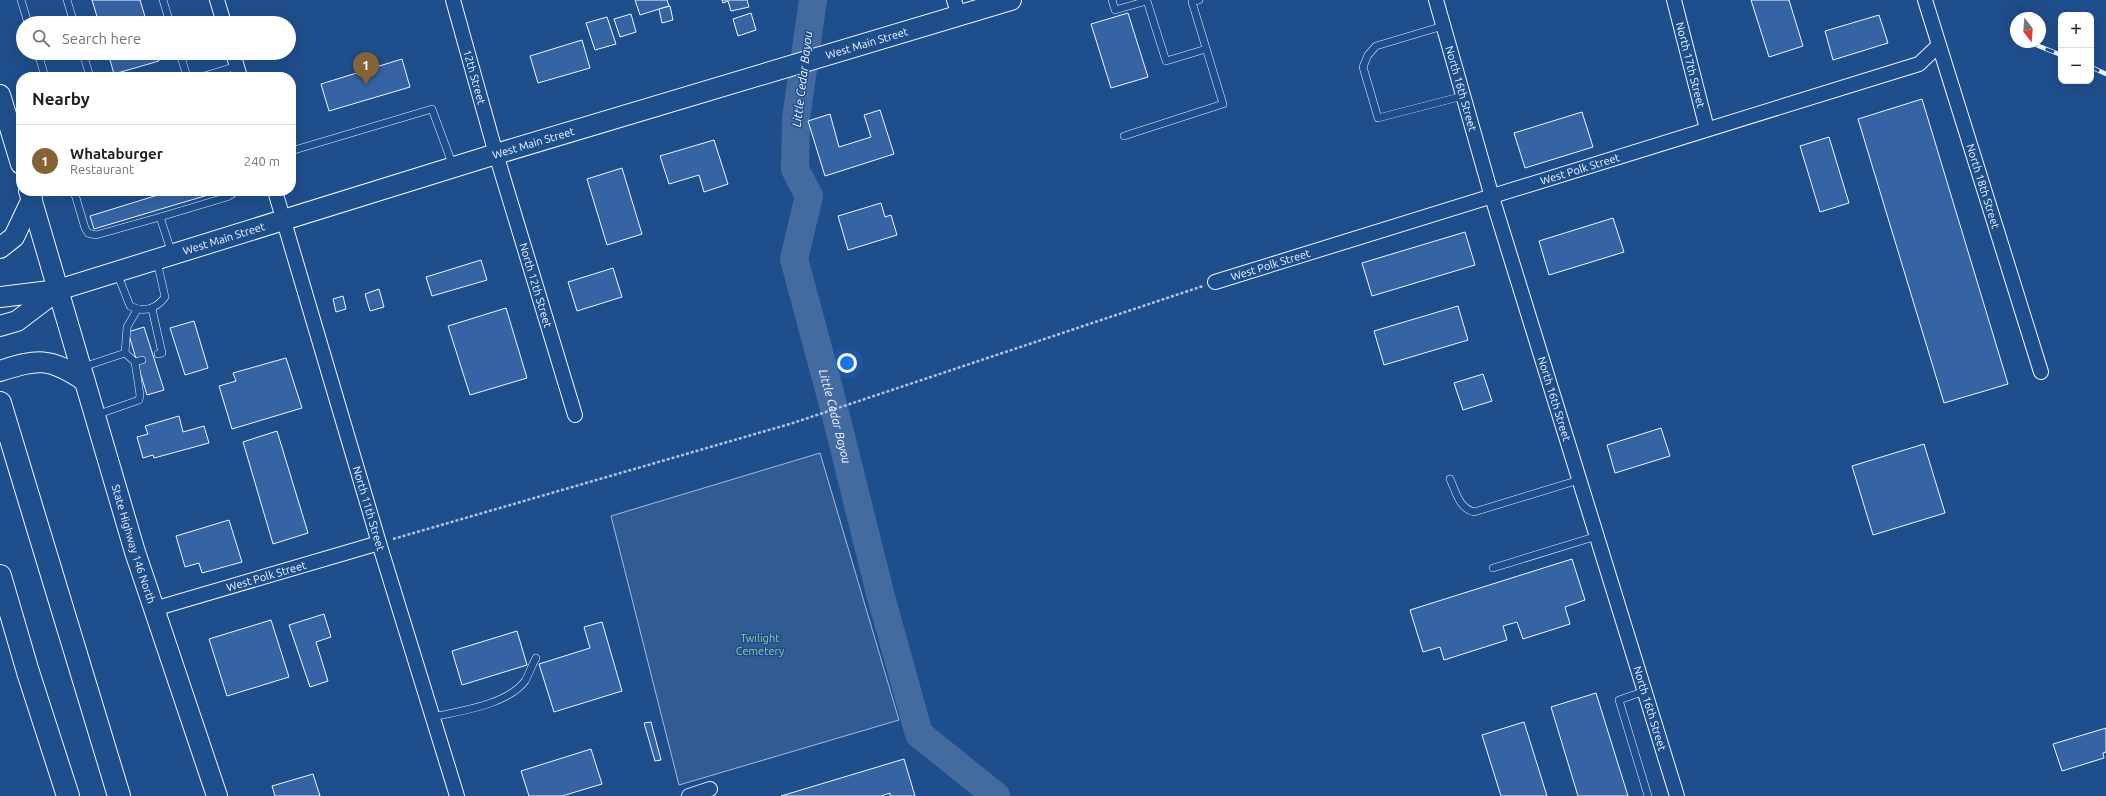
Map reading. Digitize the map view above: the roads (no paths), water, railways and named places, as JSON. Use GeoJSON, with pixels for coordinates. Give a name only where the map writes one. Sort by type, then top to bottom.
{"type":"FeatureCollection","features":[{"type":"Feature","properties":{"kind":"highway"},"geometry":{"type":"LineString","coordinates":[[0,404],[119,796]]}},
{"type":"Feature","properties":{"kind":"highway"},"geometry":{"type":"LineString","coordinates":[[0,576],[28,672],[68,796]]}},
{"type":"Feature","properties":{"kind":"main road","name":"West Main Street"},"geometry":{"type":"LineString","coordinates":[[0,297],[58,290],[496,154],[841,51],[957,8],[1011,0]]}},
{"type":"Feature","properties":{"kind":"main road"},"geometry":{"type":"LineString","coordinates":[[0,95],[16,148]]}},
{"type":"Feature","properties":{"kind":"main road"},"geometry":{"type":"LineString","coordinates":[[0,248],[14,237],[30,196]]}},
{"type":"Feature","properties":{"kind":"main road","name":"State Highway 146 North"},"geometry":{"type":"LineString","coordinates":[[30,196],[134,552],[217,796]]}},
{"type":"Feature","properties":{"kind":"main road","name":"West Main Street"},"geometry":{"type":"LineString","coordinates":[[0,326],[17,321],[58,290]]}},
{"type":"Feature","properties":{"kind":"main road"},"geometry":{"type":"LineString","coordinates":[[0,371],[37,362],[52,363],[82,374]]}},
{"type":"Feature","properties":{"kind":"street"},"geometry":{"type":"LineString","coordinates":[[217,0],[222,16]]}},
{"type":"Feature","properties":{"kind":"street","name":"12th Street"},"geometry":{"type":"LineString","coordinates":[[453,0],[496,154]]}},
{"type":"Feature","properties":{"kind":"street","name":"North 16th Street"},"geometry":{"type":"LineString","coordinates":[[1436,0],[1492,197],[1677,796]]}},
{"type":"Feature","properties":{"kind":"street","name":"North 17th Street"},"geometry":{"type":"LineString","coordinates":[[1674,0],[1707,129]]}},
{"type":"Feature","properties":{"kind":"street","name":"North 18th Street"},"geometry":{"type":"LineString","coordinates":[[1925,0],[1938,46],[2041,372]]}},
{"type":"Feature","properties":{"kind":"street","name":"West Polk Street"},"geometry":{"type":"LineString","coordinates":[[1215,282],[1920,64],[1938,46]]}},
{"type":"Feature","properties":{"kind":"street","name":"North 12th Street"},"geometry":{"type":"LineString","coordinates":[[496,154],[575,416]]}},
{"type":"Feature","properties":{"kind":"street","name":"North 11th Street"},"geometry":{"type":"LineString","coordinates":[[277,196],[379,543],[457,796]]}},
{"type":"Feature","properties":{"kind":"street","name":"West Polk Street"},"geometry":{"type":"LineString","coordinates":[[154,610],[379,543]]}},
{"type":"Feature","properties":{"kind":"street"},"geometry":{"type":"LineString","coordinates":[[689,796],[711,793]]}},
{"type":"Feature","properties":{"kind":"lane"},"geometry":{"type":"LineString","coordinates":[[21,0],[26,16]]}},
{"type":"Feature","properties":{"kind":"lane"},"geometry":{"type":"LineString","coordinates":[[67,0],[72,16]]}},
{"type":"Feature","properties":{"kind":"lane"},"geometry":{"type":"LineString","coordinates":[[163,0],[168,16]]}},
{"type":"Feature","properties":{"kind":"lane"},"geometry":{"type":"LineString","coordinates":[[1112,0],[1115,10],[1147,1],[1166,61],[1206,49]]}},
{"type":"Feature","properties":{"kind":"lane"},"geometry":{"type":"LineString","coordinates":[[1124,136],[1222,104],[1194,1]]}},
{"type":"Feature","properties":{"kind":"lane"},"geometry":{"type":"LineString","coordinates":[[1444,26],[1376,46],[1368,55],[1363,67],[1378,118],[1463,96]]}},
{"type":"Feature","properties":{"kind":"lane"},"geometry":{"type":"LineString","coordinates":[[40,60],[44,72]]}},
{"type":"Feature","properties":{"kind":"lane"},"geometry":{"type":"LineString","coordinates":[[85,60],[89,72]]}},
{"type":"Feature","properties":{"kind":"lane"},"geometry":{"type":"LineString","coordinates":[[182,60],[186,72]]}},
{"type":"Feature","properties":{"kind":"lane"},"geometry":{"type":"LineString","coordinates":[[217,72],[237,65]]}},
{"type":"Feature","properties":{"kind":"lane"},"geometry":{"type":"LineString","coordinates":[[296,150],[432,109],[454,167]]}},
{"type":"Feature","properties":{"kind":"lane"},"geometry":{"type":"LineString","coordinates":[[75,196],[85,228],[88,233],[96,235],[229,196]]}},
{"type":"Feature","properties":{"kind":"lane"},"geometry":{"type":"LineString","coordinates":[[117,272],[130,306],[137,310],[152,309],[161,303],[165,297],[164,257],[160,217]]}},
{"type":"Feature","properties":{"kind":"lane"},"geometry":{"type":"LineString","coordinates":[[152,309],[162,353],[158,354]]}},
{"type":"Feature","properties":{"kind":"lane"},"geometry":{"type":"LineString","coordinates":[[125,353],[127,327],[137,310]]}},
{"type":"Feature","properties":{"kind":"lane"},"geometry":{"type":"LineString","coordinates":[[82,374],[125,353]]}},
{"type":"Feature","properties":{"kind":"lane"},"geometry":{"type":"LineString","coordinates":[[94,416],[138,400],[140,395],[138,361],[125,353]]}},
{"type":"Feature","properties":{"kind":"lane"},"geometry":{"type":"LineString","coordinates":[[1450,479],[1462,505],[1466,510],[1474,512],[1579,480]]}},
{"type":"Feature","properties":{"kind":"lane"},"geometry":{"type":"LineString","coordinates":[[1493,568],[1597,536]]}},
{"type":"Feature","properties":{"kind":"lane"},"geometry":{"type":"LineString","coordinates":[[433,717],[489,704],[516,690],[524,681],[536,658]]}},
{"type":"Feature","properties":{"kind":"lane"},"geometry":{"type":"LineString","coordinates":[[1645,691],[1619,700],[1648,796]]}},
{"type":"Feature","properties":{"kind":"waterway","name":"Little Cedar Bayou"},"geometry":{"type":"LineString","coordinates":[[813,0],[796,118],[795,169],[809,196],[794,259],[834,408],[880,593],[919,734],[996,796]]}},
{"type":"Feature","properties":{"kind":"railway"},"geometry":{"type":"LineString","coordinates":[[2044,48],[2058,54]]}},
{"type":"Feature","properties":{"kind":"railway"},"geometry":{"type":"LineString","coordinates":[[2094,68],[2106,74]]}},
{"type":"Feature","properties":{"kind":"place","name":"Whataburger"},"geometry":{"type":"Point","coordinates":[366,85]}},
{"type":"Feature","properties":{"kind":"park label","name":"Twilight Cemetery"},"geometry":{"type":"Point","coordinates":[760,644]}}]}
